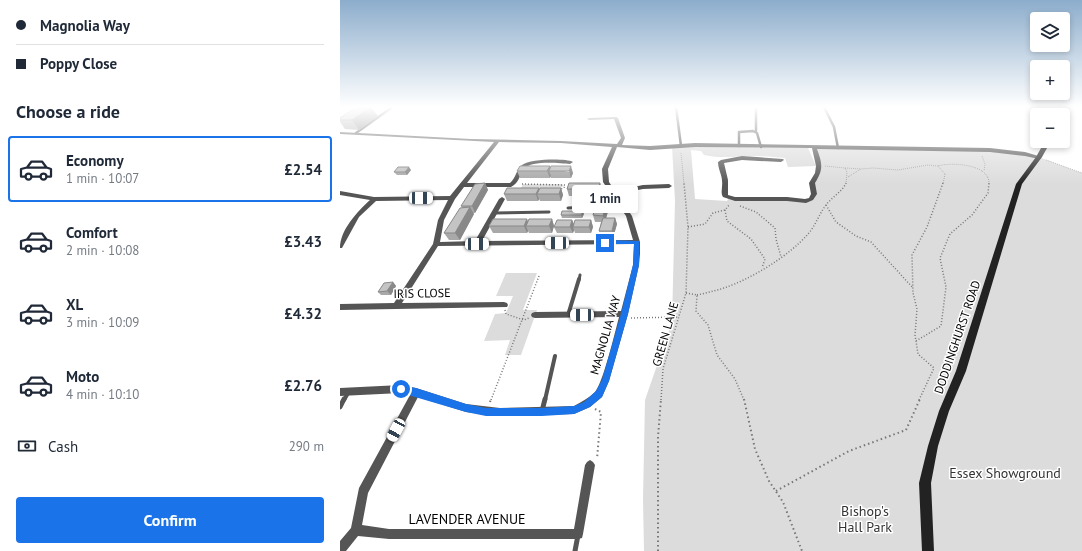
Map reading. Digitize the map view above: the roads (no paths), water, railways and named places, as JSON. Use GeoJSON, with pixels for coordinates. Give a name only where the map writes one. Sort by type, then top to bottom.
{"type":"FeatureCollection","features":[{"type":"Feature","properties":{"kind":"street"},"geometry":{"type":"LineString","coordinates":[[340,133],[497,141],[561,142],[650,148],[680,146],[739,146],[980,150],[1025,154],[1039,157]]}},
{"type":"Feature","properties":{"kind":"street"},"geometry":{"type":"LineString","coordinates":[[617,146],[623,138],[621,133]]}},
{"type":"Feature","properties":{"kind":"street"},"geometry":{"type":"LineString","coordinates":[[397,305],[436,244],[440,220],[452,198],[464,185],[497,141]]}},
{"type":"Feature","properties":{"kind":"street","name":"MAGNOLIA WAY"},"geometry":{"type":"LineString","coordinates":[[344,392],[401,389],[416,392],[466,408],[486,412],[542,412],[574,410],[587,404],[599,394],[605,381],[624,316],[636,265],[637,242],[629,216],[607,183],[605,175],[609,159],[617,146]]}},
{"type":"Feature","properties":{"kind":"street"},"geometry":{"type":"LineString","coordinates":[[781,160],[742,158],[721,162],[720,167],[725,182],[723,192],[725,196],[731,201],[787,199],[806,201],[811,199],[814,194],[812,183],[819,171],[820,166],[814,148]]}},
{"type":"Feature","properties":{"kind":"street","name":"DODDINGHURST ROAD"},"geometry":{"type":"LineString","coordinates":[[928,551],[925,483],[933,446],[944,411],[961,371],[1019,184],[1044,148]]}},
{"type":"Feature","properties":{"kind":"street"},"geometry":{"type":"LineString","coordinates":[[464,185],[511,185],[514,183],[522,168],[530,163],[570,162]]}},
{"type":"Feature","properties":{"kind":"street"},"geometry":{"type":"LineString","coordinates":[[615,195],[643,187],[669,186]]}},
{"type":"Feature","properties":{"kind":"street"},"geometry":{"type":"LineString","coordinates":[[340,193],[374,199],[452,198]]}},
{"type":"Feature","properties":{"kind":"street"},"geometry":{"type":"LineString","coordinates":[[340,246],[358,216],[374,199]]}},
{"type":"Feature","properties":{"kind":"street"},"geometry":{"type":"LineString","coordinates":[[477,244],[502,199]]}},
{"type":"Feature","properties":{"kind":"street"},"geometry":{"type":"LineString","coordinates":[[436,244],[637,242]]}},
{"type":"Feature","properties":{"kind":"street","name":"IRIS CLOSE"},"geometry":{"type":"LineString","coordinates":[[340,307],[397,305],[504,305]]}},
{"type":"Feature","properties":{"kind":"street"},"geometry":{"type":"LineString","coordinates":[[535,315],[624,316]]}},
{"type":"Feature","properties":{"kind":"street"},"geometry":{"type":"LineString","coordinates":[[340,550],[356,530],[363,492],[416,392]]}},
{"type":"Feature","properties":{"kind":"street"},"geometry":{"type":"LineString","coordinates":[[578,534],[590,465]]}},
{"type":"Feature","properties":{"kind":"street","name":"LAVENDER AVENUE"},"geometry":{"type":"LineString","coordinates":[[356,530],[389,534],[578,534]]}},
{"type":"Feature","properties":{"kind":"lane"},"geometry":{"type":"LineString","coordinates":[[679,133],[680,146]]}},
{"type":"Feature","properties":{"kind":"lane"},"geometry":{"type":"LineString","coordinates":[[738,133],[739,146]]}},
{"type":"Feature","properties":{"kind":"lane"},"geometry":{"type":"LineString","coordinates":[[757,133],[761,147]]}},
{"type":"Feature","properties":{"kind":"lane"},"geometry":{"type":"LineString","coordinates":[[835,133],[838,148]]}},
{"type":"Feature","properties":{"kind":"lane"},"geometry":{"type":"LineString","coordinates":[[568,208],[586,208],[615,195]]}},
{"type":"Feature","properties":{"kind":"lane"},"geometry":{"type":"LineString","coordinates":[[535,217],[537,212]]}},
{"type":"Feature","properties":{"kind":"lane"},"geometry":{"type":"LineString","coordinates":[[494,213],[549,212]]}},
{"type":"Feature","properties":{"kind":"lane"},"geometry":{"type":"LineString","coordinates":[[568,315],[580,275]]}},
{"type":"Feature","properties":{"kind":"lane"},"geometry":{"type":"LineString","coordinates":[[542,412],[555,356]]}},
{"type":"Feature","properties":{"kind":"lane"},"geometry":{"type":"LineString","coordinates":[[340,407],[344,392]]}},
{"type":"Feature","properties":{"kind":"lane"},"geometry":{"type":"LineString","coordinates":[[576,551],[578,534]]}},
{"type":"Feature","properties":{"kind":"park label","name":"Essex Showground"},"geometry":{"type":"Point","coordinates":[1005,473]}},
{"type":"Feature","properties":{"kind":"park label","name":"Bishop's Hall Park"},"geometry":{"type":"Point","coordinates":[865,520]}}]}
